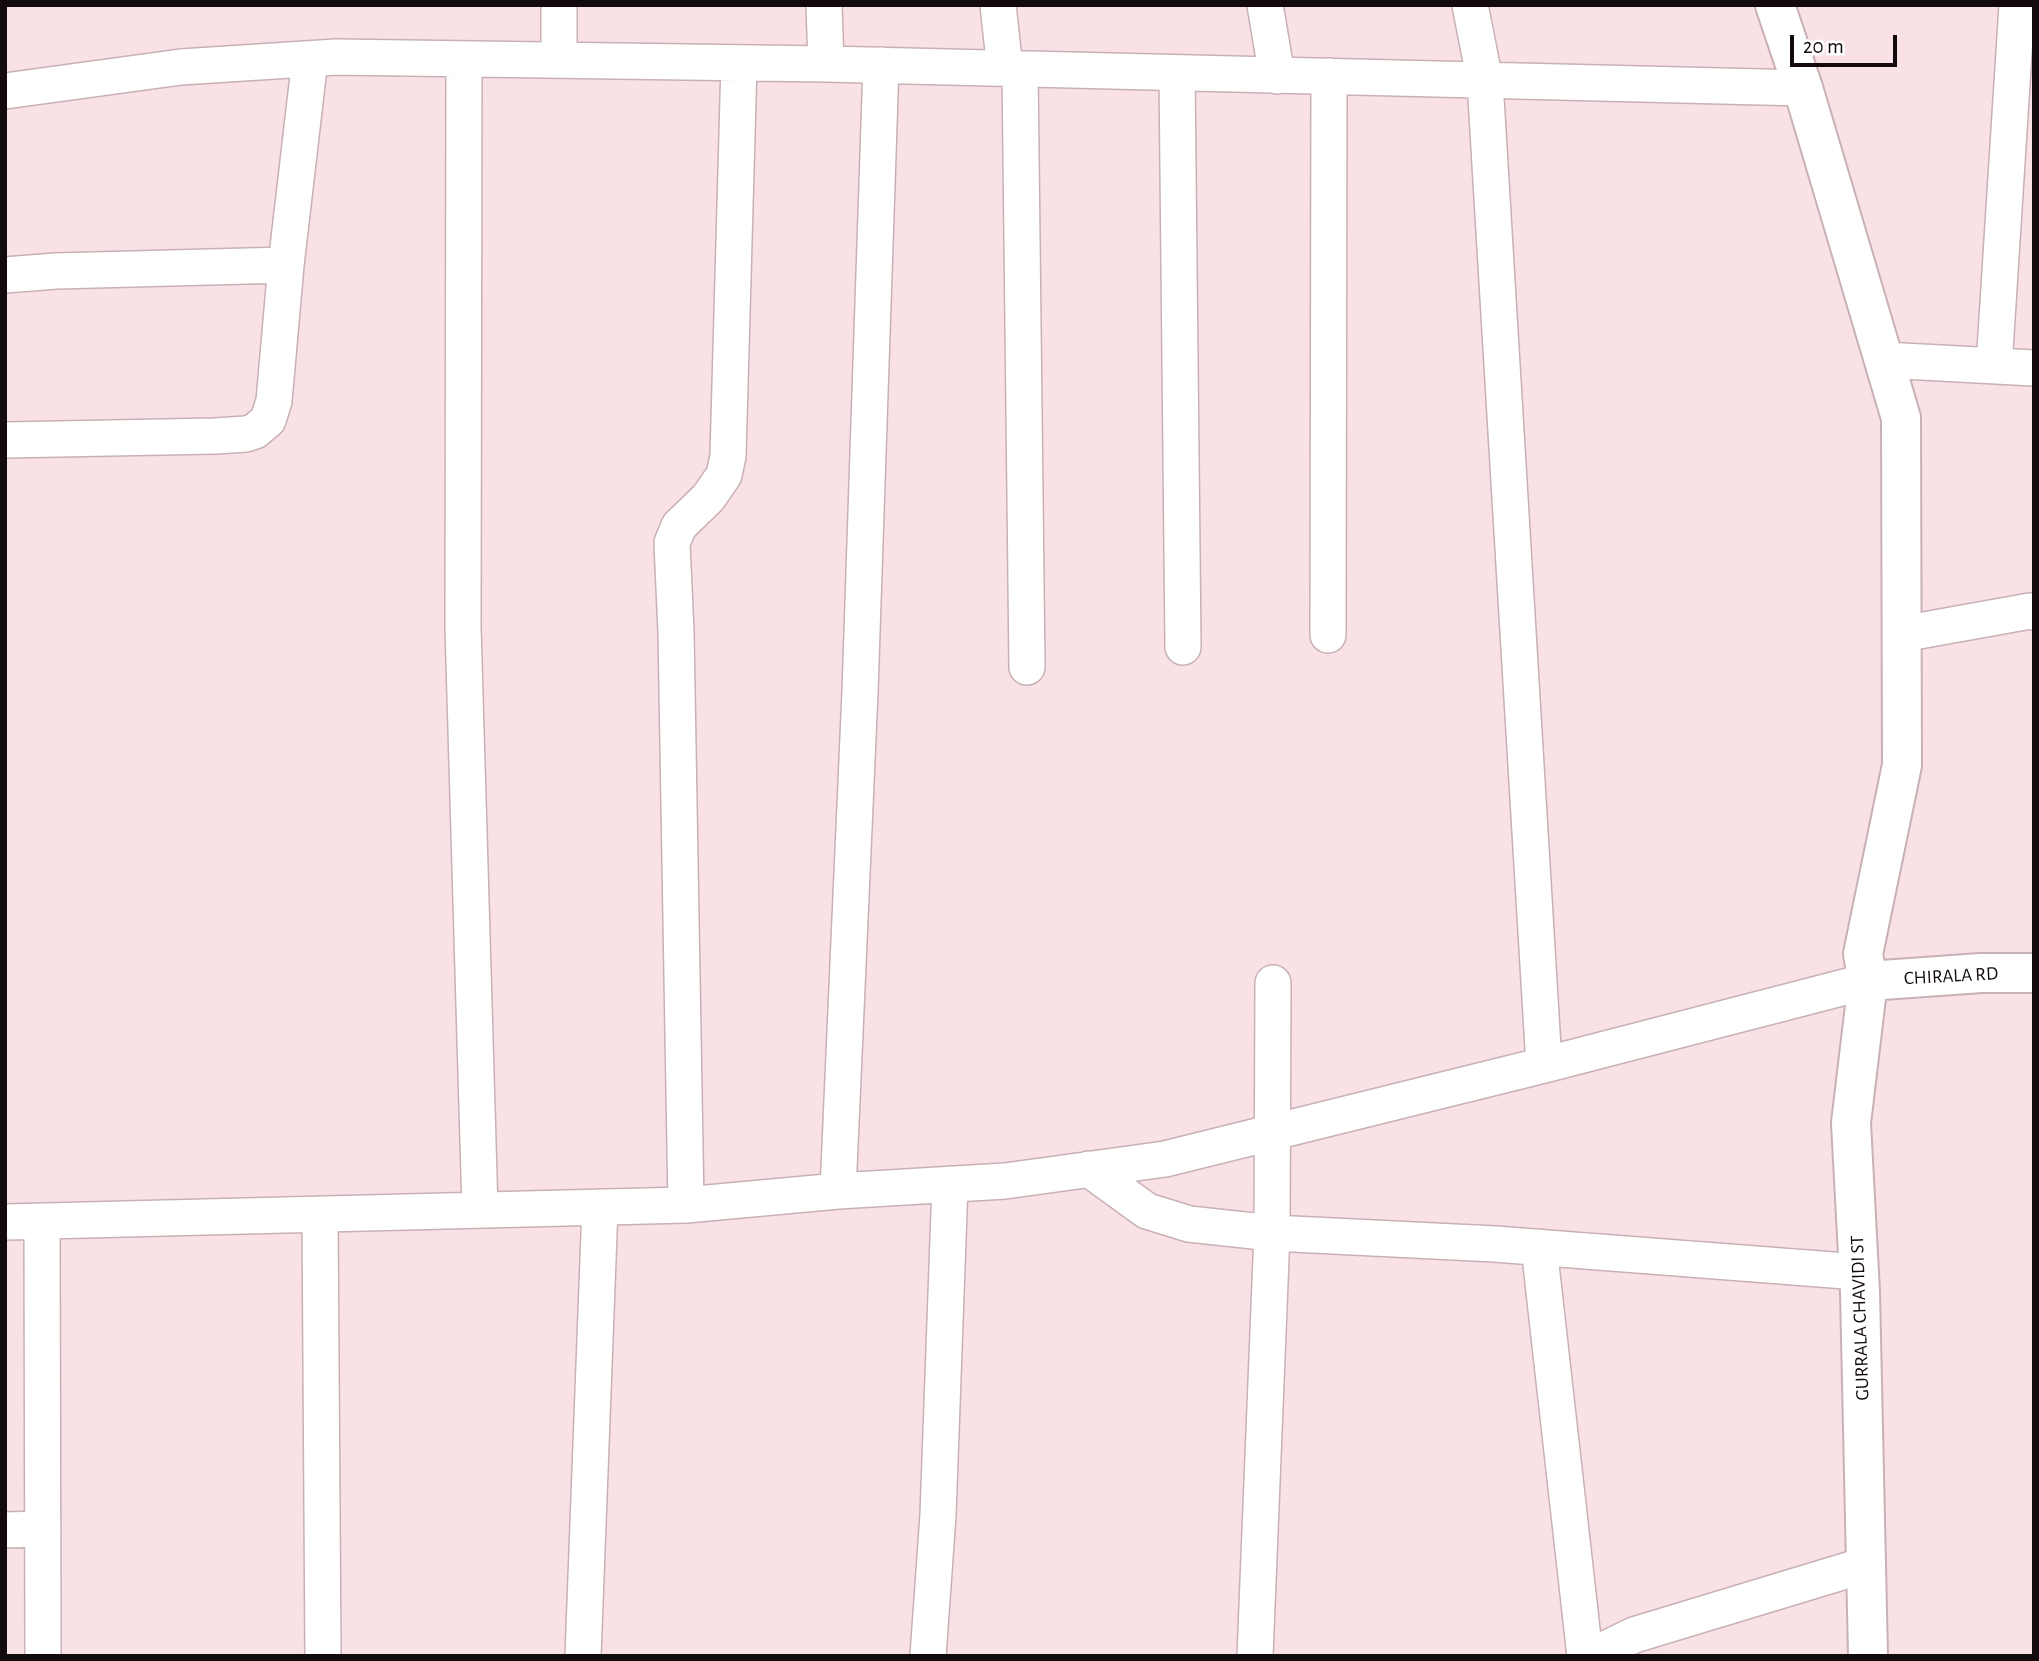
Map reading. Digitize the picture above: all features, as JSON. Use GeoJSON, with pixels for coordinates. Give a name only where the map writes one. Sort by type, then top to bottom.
{"type":"FeatureCollection","features":[{"type":"Feature","properties":{"kind":"main road","name":"GURRALA CHAVIDI ST"},"geometry":{"type":"LineString","coordinates":[[1775,5],[1803,88],[1901,418],[1902,765],[1863,954],[1868,981],[1851,1123],[1859,1272],[1868,1656]]}},
{"type":"Feature","properties":{"kind":"main road","name":"CHIRALA RD"},"geometry":{"type":"LineString","coordinates":[[1868,981],[1981,973],[2034,973]]}},
{"type":"Feature","properties":{"kind":"street"},"geometry":{"type":"LineString","coordinates":[[559,5],[559,60]]}},
{"type":"Feature","properties":{"kind":"street"},"geometry":{"type":"LineString","coordinates":[[824,5],[826,64]]}},
{"type":"Feature","properties":{"kind":"street"},"geometry":{"type":"LineString","coordinates":[[998,5],[1012,69],[1027,667]]}},
{"type":"Feature","properties":{"kind":"street"},"geometry":{"type":"LineString","coordinates":[[1265,5],[1277,75]]}},
{"type":"Feature","properties":{"kind":"street"},"geometry":{"type":"LineString","coordinates":[[1470,5],[1485,80],[1544,1065]]}},
{"type":"Feature","properties":{"kind":"street"},"geometry":{"type":"LineString","coordinates":[[1994,366],[2017,5]]}},
{"type":"Feature","properties":{"kind":"street"},"geometry":{"type":"LineString","coordinates":[[5,91],[181,68],[336,57],[881,65],[1803,88]]}},
{"type":"Feature","properties":{"kind":"street"},"geometry":{"type":"LineString","coordinates":[[5,440],[215,436],[256,431],[268,420],[274,401],[286,265],[310,59]]}},
{"type":"Feature","properties":{"kind":"street"},"geometry":{"type":"LineString","coordinates":[[464,59],[463,627],[480,1210]]}},
{"type":"Feature","properties":{"kind":"street"},"geometry":{"type":"LineString","coordinates":[[686,1205],[676,632],[672,543],[679,526],[708,498],[724,475],[728,456],[739,63]]}},
{"type":"Feature","properties":{"kind":"street"},"geometry":{"type":"LineString","coordinates":[[838,1191],[860,692],[881,65]]}},
{"type":"Feature","properties":{"kind":"street"},"geometry":{"type":"LineString","coordinates":[[1177,73],[1182,647]]}},
{"type":"Feature","properties":{"kind":"street"},"geometry":{"type":"LineString","coordinates":[[1328,635],[1329,76]]}},
{"type":"Feature","properties":{"kind":"street"},"geometry":{"type":"LineString","coordinates":[[5,275],[56,271],[286,265]]}},
{"type":"Feature","properties":{"kind":"street"},"geometry":{"type":"LineString","coordinates":[[1884,360],[2034,369]]}},
{"type":"Feature","properties":{"kind":"street"},"geometry":{"type":"LineString","coordinates":[[1902,634],[2034,612]]}},
{"type":"Feature","properties":{"kind":"street"},"geometry":{"type":"LineString","coordinates":[[5,1222],[686,1205],[838,1191],[1005,1181],[1165,1159],[1868,981]]}},
{"type":"Feature","properties":{"kind":"street"},"geometry":{"type":"LineString","coordinates":[[1255,1656],[1272,1233],[1273,983]]}},
{"type":"Feature","properties":{"kind":"street"},"geometry":{"type":"LineString","coordinates":[[1089,1169],[1147,1211],[1189,1224],[1272,1233],[1539,1247],[1859,1272]]}},
{"type":"Feature","properties":{"kind":"street"},"geometry":{"type":"LineString","coordinates":[[928,1656],[938,1515],[950,1184]]}},
{"type":"Feature","properties":{"kind":"street"},"geometry":{"type":"LineString","coordinates":[[583,1656],[600,1207]]}},
{"type":"Feature","properties":{"kind":"street"},"geometry":{"type":"LineString","coordinates":[[320,1214],[323,1656]]}},
{"type":"Feature","properties":{"kind":"street"},"geometry":{"type":"LineString","coordinates":[[42,1221],[43,1656]]}},
{"type":"Feature","properties":{"kind":"street"},"geometry":{"type":"LineString","coordinates":[[1539,1247],[1585,1656]]}},
{"type":"Feature","properties":{"kind":"street"},"geometry":{"type":"LineString","coordinates":[[5,1530],[43,1529]]}},
{"type":"Feature","properties":{"kind":"street"},"geometry":{"type":"LineString","coordinates":[[1591,1656],[1634,1635],[1865,1565]]}}]}
